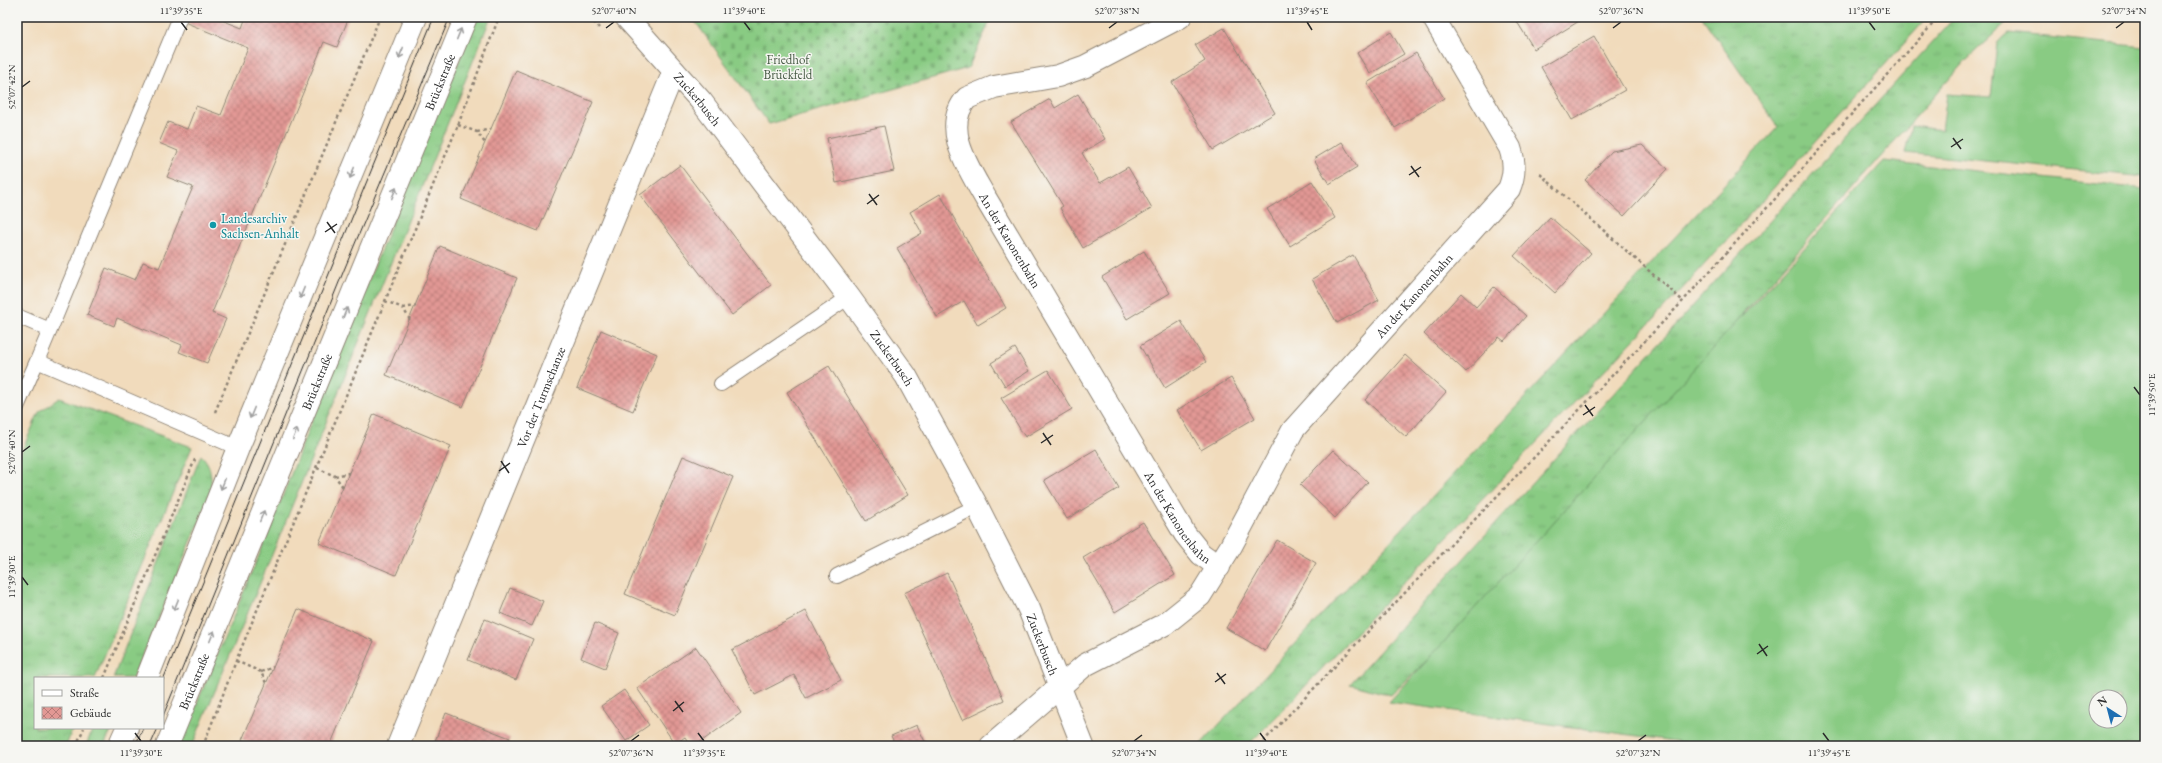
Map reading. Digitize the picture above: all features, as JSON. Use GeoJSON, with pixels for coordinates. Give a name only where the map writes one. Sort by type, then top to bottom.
{"type":"FeatureCollection","features":[{"type":"Feature","properties":{"kind":"street"},"geometry":{"type":"LineString","coordinates":[[147,677],[238,448],[416,17]]}},
{"type":"Feature","properties":{"kind":"street","name":"Brückstraße"},"geometry":{"type":"LineString","coordinates":[[168,746],[466,17]]}},
{"type":"Feature","properties":{"kind":"street","name":"Zuckerbusch"},"geometry":{"type":"LineString","coordinates":[[626,17],[701,101],[849,297],[906,376],[977,506],[1029,609],[1083,746]]}},
{"type":"Feature","properties":{"kind":"street","name":"An der Kanonenbahn"},"geometry":{"type":"LineString","coordinates":[[1180,17],[1072,71],[1058,76],[994,88],[966,98],[955,118],[958,141],[986,199],[1185,534],[1201,554],[1219,567]]}},
{"type":"Feature","properties":{"kind":"street"},"geometry":{"type":"LineString","coordinates":[[1433,17],[1510,148],[1515,168]]}},
{"type":"Feature","properties":{"kind":"street","name":"Vor der Turmschanze"},"geometry":{"type":"LineString","coordinates":[[398,746],[674,71]]}},
{"type":"Feature","properties":{"kind":"street","name":"An der Kanonenbahn"},"geometry":{"type":"LineString","coordinates":[[1060,686],[1085,665],[1165,624],[1200,596],[1219,567],[1293,430],[1499,201],[1509,188],[1515,168]]}},
{"type":"Feature","properties":{"kind":"street"},"geometry":{"type":"LineString","coordinates":[[991,746],[1060,686]]}},
{"type":"Feature","properties":{"kind":"street"},"geometry":{"type":"LineString","coordinates":[[119,746],[127,729]]}},
{"type":"Feature","properties":{"kind":"lane"},"geometry":{"type":"LineString","coordinates":[[17,407],[180,17]]}},
{"type":"Feature","properties":{"kind":"lane"},"geometry":{"type":"LineString","coordinates":[[721,384],[849,297]]}},
{"type":"Feature","properties":{"kind":"lane"},"geometry":{"type":"LineString","coordinates":[[17,316],[50,330]]}},
{"type":"Feature","properties":{"kind":"lane"},"geometry":{"type":"LineString","coordinates":[[37,361],[238,448]]}},
{"type":"Feature","properties":{"kind":"lane"},"geometry":{"type":"LineString","coordinates":[[837,576],[977,506]]}},
{"type":"Feature","properties":{"kind":"path"},"geometry":{"type":"LineString","coordinates":[[214,414],[380,17]]}},
{"type":"Feature","properties":{"kind":"path"},"geometry":{"type":"LineString","coordinates":[[203,746],[236,661],[458,125],[499,17]]}},
{"type":"Feature","properties":{"kind":"path"},"geometry":{"type":"LineString","coordinates":[[590,17],[600,29]]}},
{"type":"Feature","properties":{"kind":"path"},"geometry":{"type":"LineString","coordinates":[[1259,746],[1683,301],[1939,17]]}},
{"type":"Feature","properties":{"kind":"path"},"geometry":{"type":"LineString","coordinates":[[458,125],[477,132],[491,129]]}},
{"type":"Feature","properties":{"kind":"path"},"geometry":{"type":"LineString","coordinates":[[477,132],[485,143]]}},
{"type":"Feature","properties":{"kind":"path"},"geometry":{"type":"LineString","coordinates":[[1515,168],[1543,175],[1683,301]]}},
{"type":"Feature","properties":{"kind":"path"},"geometry":{"type":"LineString","coordinates":[[386,301],[403,308],[416,306]]}},
{"type":"Feature","properties":{"kind":"path"},"geometry":{"type":"LineString","coordinates":[[403,308],[410,320]]}},
{"type":"Feature","properties":{"kind":"path"},"geometry":{"type":"LineString","coordinates":[[104,677],[196,456]]}},
{"type":"Feature","properties":{"kind":"path"},"geometry":{"type":"LineString","coordinates":[[317,468],[335,476],[343,487]]}},
{"type":"Feature","properties":{"kind":"path"},"geometry":{"type":"LineString","coordinates":[[335,476],[349,473]]}},
{"type":"Feature","properties":{"kind":"path"},"geometry":{"type":"LineString","coordinates":[[236,661],[261,672],[266,683]]}},
{"type":"Feature","properties":{"kind":"path"},"geometry":{"type":"LineString","coordinates":[[261,672],[273,667]]}},
{"type":"Feature","properties":{"kind":"path"},"geometry":{"type":"LineString","coordinates":[[76,746],[84,729]]}},
{"type":"Feature","properties":{"kind":"green space"},"geometry":{"type":"Polygon","coordinates":[[[477,17],[491,17],[279,538],[192,746],[179,746],[268,534],[327,381],[477,17]]]}},
{"type":"Feature","properties":{"kind":"green space","name":"Friedhof Brückfeld"},"geometry":{"type":"Polygon","coordinates":[[[692,17],[992,17],[968,68],[769,124],[692,17]]]}},
{"type":"Feature","properties":{"kind":"green space"},"geometry":{"type":"Polygon","coordinates":[[[1702,17],[1928,17],[1685,286],[1247,746],[1199,746],[1778,127],[1702,17]]]}},
{"type":"Feature","properties":{"kind":"green space"},"geometry":{"type":"Polygon","coordinates":[[[1955,17],[2012,17],[1966,60],[1745,311],[1662,430],[1576,518],[1391,695],[1350,684],[1955,17]]]}},
{"type":"Feature","properties":{"kind":"green space"},"geometry":{"type":"Polygon","coordinates":[[[2009,33],[2145,47],[2145,177],[1905,153],[1911,126],[1942,130],[1947,94],[1991,97],[1997,43],[2009,33]]]}},
{"type":"Feature","properties":{"kind":"green space"},"geometry":{"type":"Polygon","coordinates":[[[1884,161],[2145,189],[2145,746],[1711,746],[1389,702],[1884,161]]]}},
{"type":"Feature","properties":{"kind":"green space"},"geometry":{"type":"Polygon","coordinates":[[[59,398],[192,447],[95,677],[34,677],[34,729],[73,729],[66,746],[17,746],[17,462],[39,412],[59,398]]]}},
{"type":"Feature","properties":{"kind":"green space"},"geometry":{"type":"Polygon","coordinates":[[[201,455],[205,459],[210,469],[210,497],[133,677],[113,677],[201,455]]]}},
{"type":"Feature","properties":{"kind":"green space"},"geometry":{"type":"Polygon","coordinates":[[[93,729],[112,729],[104,746],[86,746],[93,729]]]}},
{"type":"Feature","properties":{"kind":"building","name":"Landesarchiv Sachsen-Anhalt"},"geometry":{"type":"Polygon","coordinates":[[[172,17],[214,17],[242,28],[246,17],[349,17],[337,47],[324,42],[212,313],[226,319],[207,363],[179,352],[182,345],[117,318],[114,326],[87,315],[106,268],[135,280],[143,262],[159,268],[193,187],[167,177],[178,151],[159,143],[168,122],[187,129],[196,106],[221,115],[248,48],[172,17]]]}},
{"type":"Feature","properties":{"kind":"building"},"geometry":{"type":"Polygon","coordinates":[[[1514,17],[1583,17],[1584,18],[1534,49],[1514,17]]]}},
{"type":"Feature","properties":{"kind":"building"},"geometry":{"type":"Polygon","coordinates":[[[1224,28],[1275,113],[1213,150],[1172,82],[1205,61],[1195,45],[1224,28]]]}},
{"type":"Feature","properties":{"kind":"building"},"geometry":{"type":"Polygon","coordinates":[[[1391,32],[1404,54],[1370,74],[1357,53],[1391,32]]]}},
{"type":"Feature","properties":{"kind":"building"},"geometry":{"type":"Polygon","coordinates":[[[1594,36],[1625,90],[1572,120],[1541,67],[1594,36]]]}},
{"type":"Feature","properties":{"kind":"building"},"geometry":{"type":"Polygon","coordinates":[[[1416,53],[1444,98],[1395,128],[1367,83],[1416,53]]]}},
{"type":"Feature","properties":{"kind":"building"},"geometry":{"type":"Polygon","coordinates":[[[516,70],[593,102],[538,231],[461,199],[516,70]]]}},
{"type":"Feature","properties":{"kind":"building"},"geometry":{"type":"Polygon","coordinates":[[[1078,94],[1105,139],[1082,153],[1100,183],[1128,167],[1152,208],[1083,248],[1060,208],[1063,206],[1011,122],[1050,99],[1055,108],[1078,94]]]}},
{"type":"Feature","properties":{"kind":"building"},"geometry":{"type":"Polygon","coordinates":[[[884,126],[894,171],[836,183],[827,138],[884,126]]]}},
{"type":"Feature","properties":{"kind":"building"},"geometry":{"type":"Polygon","coordinates":[[[1342,142],[1357,167],[1329,184],[1314,159],[1342,142]]]}},
{"type":"Feature","properties":{"kind":"building"},"geometry":{"type":"Polygon","coordinates":[[[1642,145],[1668,169],[1624,216],[1585,180],[1612,151],[1642,145]]]}},
{"type":"Feature","properties":{"kind":"building"},"geometry":{"type":"Polygon","coordinates":[[[680,165],[771,285],[732,315],[640,195],[680,165]]]}},
{"type":"Feature","properties":{"kind":"building"},"geometry":{"type":"Polygon","coordinates":[[[1312,181],[1335,218],[1290,246],[1267,209],[1312,181]]]}},
{"type":"Feature","properties":{"kind":"building"},"geometry":{"type":"Polygon","coordinates":[[[940,194],[1006,308],[978,325],[964,301],[937,317],[897,248],[922,233],[910,212],[940,194]]]}},
{"type":"Feature","properties":{"kind":"building"},"geometry":{"type":"Polygon","coordinates":[[[1550,217],[1591,253],[1555,293],[1514,256],[1550,217]]]}},
{"type":"Feature","properties":{"kind":"building"},"geometry":{"type":"Polygon","coordinates":[[[440,246],[517,278],[463,407],[386,375],[440,246]]]}},
{"type":"Feature","properties":{"kind":"building"},"geometry":{"type":"Polygon","coordinates":[[[1144,251],[1170,293],[1127,319],[1102,277],[1144,251]]]}},
{"type":"Feature","properties":{"kind":"building"},"geometry":{"type":"Polygon","coordinates":[[[1353,255],[1379,300],[1337,323],[1312,279],[1353,255]]]}},
{"type":"Feature","properties":{"kind":"building"},"geometry":{"type":"Polygon","coordinates":[[[1494,287],[1526,316],[1504,341],[1499,337],[1466,372],[1424,334],[1461,293],[1476,307],[1494,287]]]}},
{"type":"Feature","properties":{"kind":"building"},"geometry":{"type":"Polygon","coordinates":[[[1181,321],[1206,362],[1165,388],[1140,346],[1181,321]]]}},
{"type":"Feature","properties":{"kind":"building"},"geometry":{"type":"Polygon","coordinates":[[[601,330],[657,354],[633,411],[577,388],[601,330]]]}},
{"type":"Feature","properties":{"kind":"building"},"geometry":{"type":"Polygon","coordinates":[[[1015,348],[1029,371],[1005,386],[991,363],[1015,348]]]}},
{"type":"Feature","properties":{"kind":"building"},"geometry":{"type":"Polygon","coordinates":[[[1405,355],[1446,392],[1406,437],[1365,400],[1405,355]]]}},
{"type":"Feature","properties":{"kind":"building"},"geometry":{"type":"Polygon","coordinates":[[[829,366],[908,495],[866,521],[787,392],[829,366]]]}},
{"type":"Feature","properties":{"kind":"building"},"geometry":{"type":"Polygon","coordinates":[[[1048,370],[1072,409],[1025,437],[1001,398],[1048,370]]]}},
{"type":"Feature","properties":{"kind":"building"},"geometry":{"type":"Polygon","coordinates":[[[1231,378],[1255,418],[1201,450],[1177,410],[1231,378]]]}},
{"type":"Feature","properties":{"kind":"building"},"geometry":{"type":"Polygon","coordinates":[[[374,414],[451,446],[396,575],[319,543],[374,414]]]}},
{"type":"Feature","properties":{"kind":"building"},"geometry":{"type":"Polygon","coordinates":[[[1096,449],[1119,488],[1067,519],[1044,480],[1096,449]]]}},
{"type":"Feature","properties":{"kind":"building"},"geometry":{"type":"Polygon","coordinates":[[[1333,450],[1368,482],[1335,518],[1300,485],[1333,450]]]}},
{"type":"Feature","properties":{"kind":"building"},"geometry":{"type":"Polygon","coordinates":[[[683,456],[733,477],[675,615],[625,594],[683,456]]]}},
{"type":"Feature","properties":{"kind":"building"},"geometry":{"type":"Polygon","coordinates":[[[1143,522],[1175,575],[1115,612],[1083,558],[1143,522]]]}},
{"type":"Feature","properties":{"kind":"building"},"geometry":{"type":"Polygon","coordinates":[[[1277,540],[1316,563],[1265,651],[1226,628],[1277,540]]]}},
{"type":"Feature","properties":{"kind":"building"},"geometry":{"type":"Polygon","coordinates":[[[947,573],[1004,700],[962,720],[904,593],[947,573]]]}},
{"type":"Feature","properties":{"kind":"building"},"geometry":{"type":"Polygon","coordinates":[[[510,588],[543,601],[532,626],[500,613],[510,588]]]}},
{"type":"Feature","properties":{"kind":"building"},"geometry":{"type":"Polygon","coordinates":[[[298,609],[374,641],[330,746],[257,746],[242,740],[298,609]]]}},
{"type":"Feature","properties":{"kind":"building"},"geometry":{"type":"Polygon","coordinates":[[[806,611],[841,680],[806,698],[794,675],[755,695],[732,650],[806,611]]]}},
{"type":"Feature","properties":{"kind":"building"},"geometry":{"type":"Polygon","coordinates":[[[485,619],[533,639],[516,680],[468,660],[485,619]]]}},
{"type":"Feature","properties":{"kind":"building"},"geometry":{"type":"Polygon","coordinates":[[[595,623],[619,633],[605,668],[581,658],[595,623]]]}},
{"type":"Feature","properties":{"kind":"building"},"geometry":{"type":"Polygon","coordinates":[[[696,647],[741,713],[695,746],[691,746],[685,737],[675,744],[637,688],[696,647]]]}},
{"type":"Feature","properties":{"kind":"building"},"geometry":{"type":"Polygon","coordinates":[[[624,690],[649,725],[626,741],[601,706],[624,690]]]}},
{"type":"Feature","properties":{"kind":"building"},"geometry":{"type":"Polygon","coordinates":[[[446,713],[510,738],[507,746],[433,746],[446,713]]]}},
{"type":"Feature","properties":{"kind":"building"},"geometry":{"type":"Polygon","coordinates":[[[917,725],[927,746],[896,746],[891,736],[917,725]]]}},
{"type":"Feature","properties":{"kind":"tram line"},"geometry":{"type":"LineString","coordinates":[[164,678],[434,17]]}},
{"type":"Feature","properties":{"kind":"tram line"},"geometry":{"type":"LineString","coordinates":[[164,714],[344,270],[450,17]]}},
{"type":"Feature","properties":{"kind":"tram line"},"geometry":{"type":"LineString","coordinates":[[135,746],[143,729]]}},
{"type":"Feature","properties":{"kind":"tram line"},"geometry":{"type":"LineString","coordinates":[[150,746],[158,729]]}},
{"type":"Feature","properties":{"kind":"place","name":"Landesarchiv Sachsen-Anhalt"},"geometry":{"type":"Point","coordinates":[213,225]}}]}
